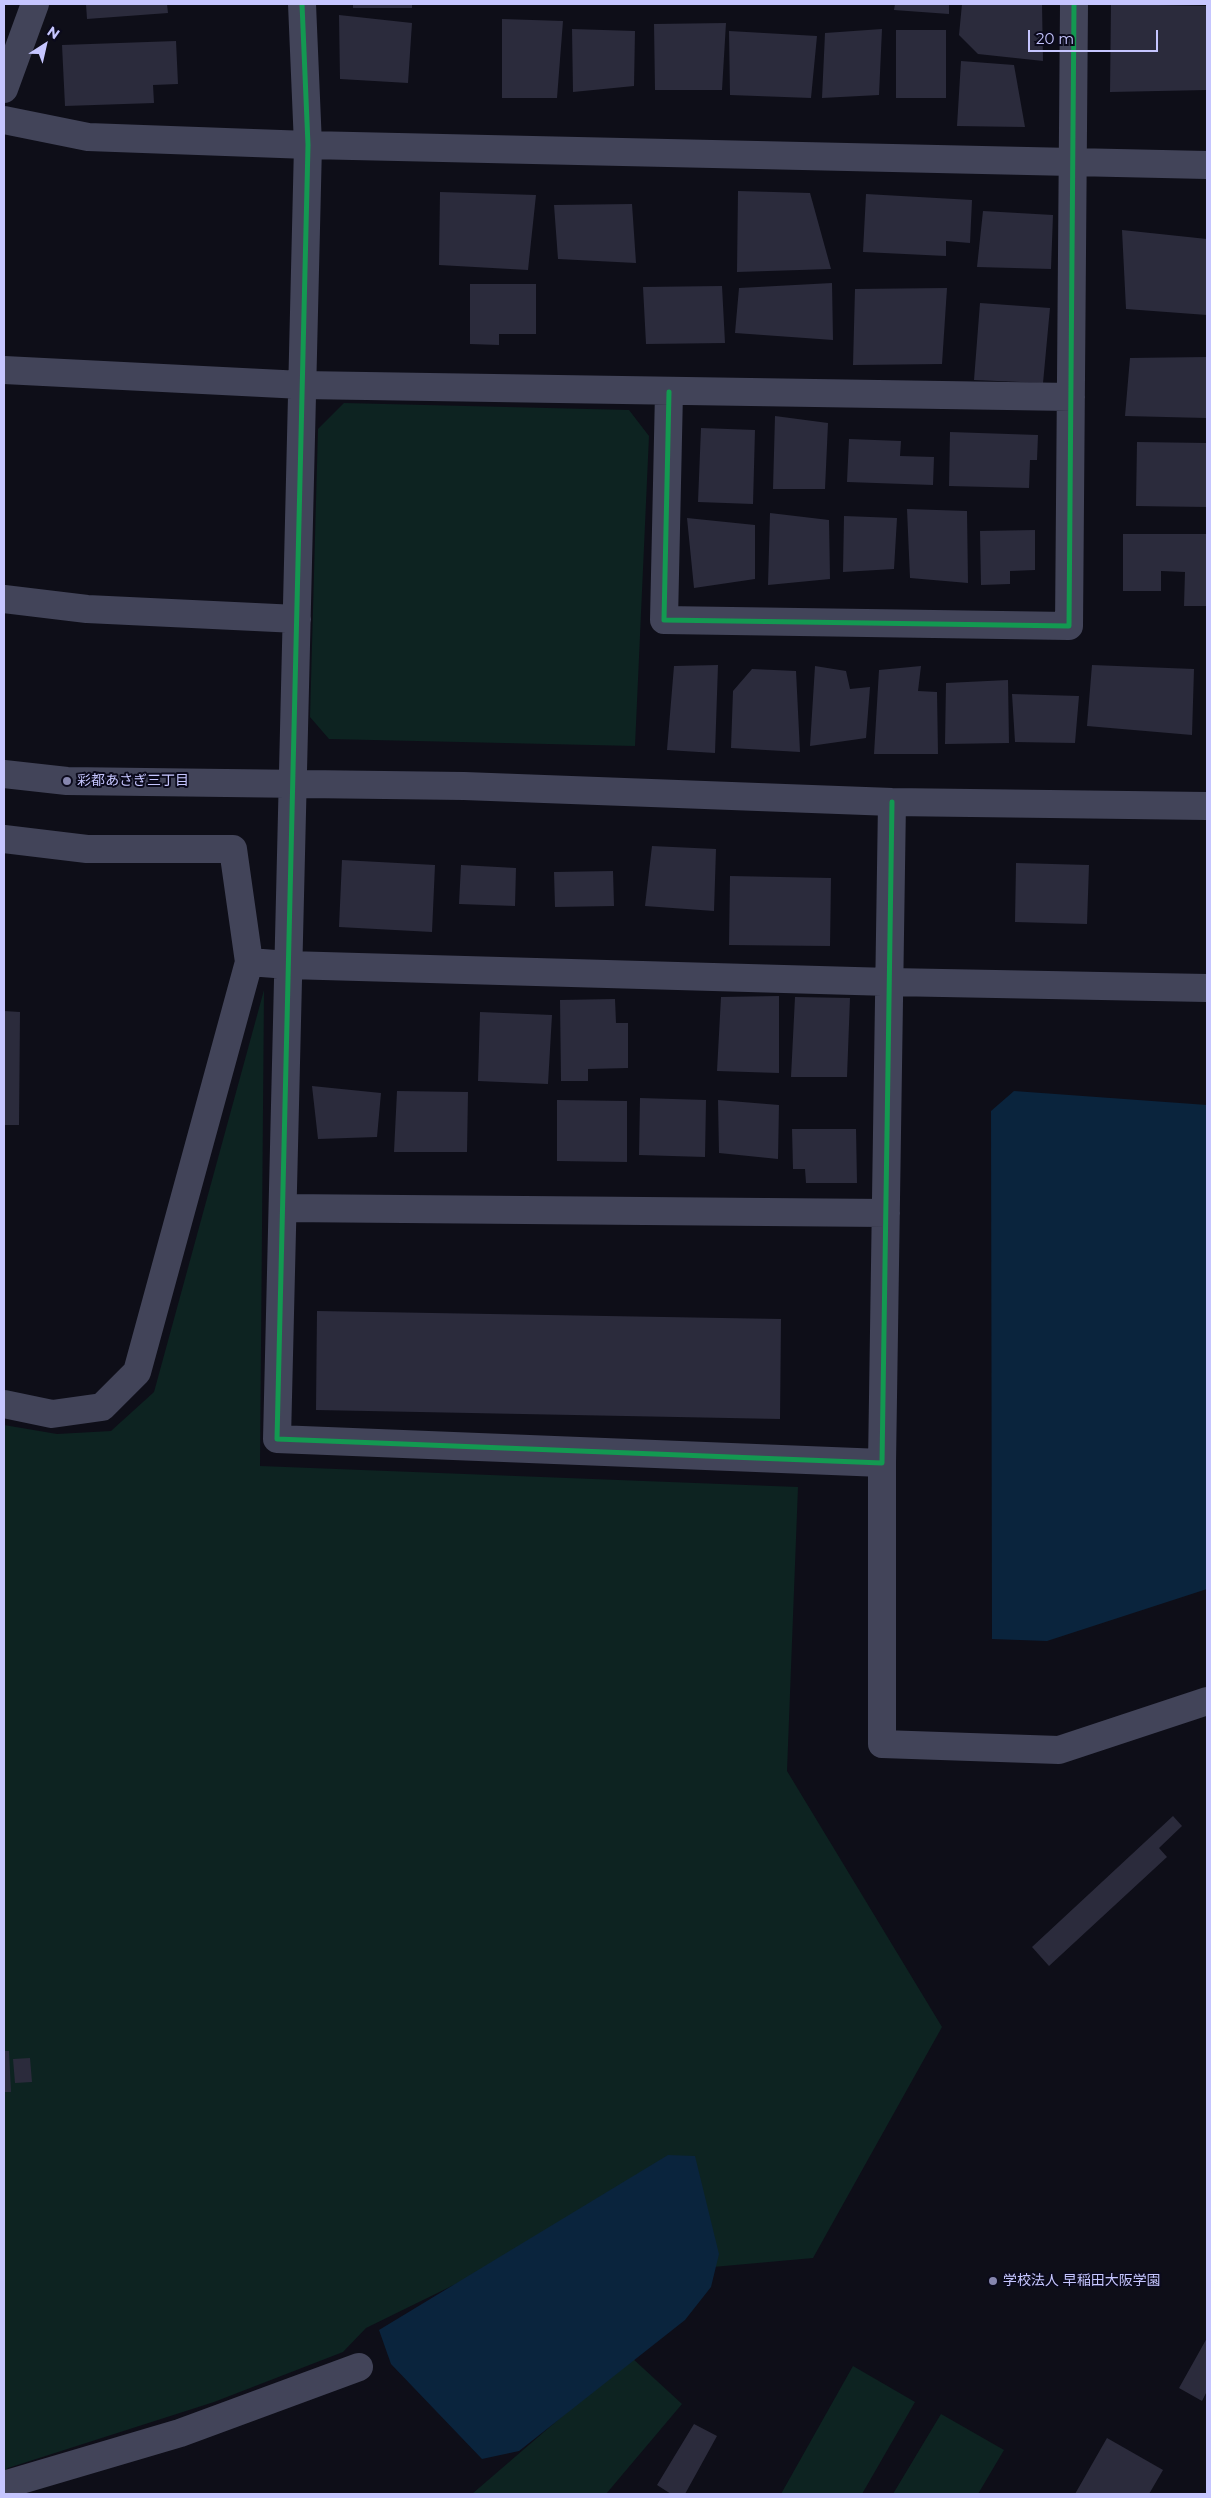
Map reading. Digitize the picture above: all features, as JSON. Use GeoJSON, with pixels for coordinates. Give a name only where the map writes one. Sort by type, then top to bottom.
{"type":"FeatureCollection","features":[{"type":"Feature","properties":{"kind":"street"},"geometry":{"type":"LineString","coordinates":[[4,89],[35,4]]}},
{"type":"Feature","properties":{"kind":"street"},"geometry":{"type":"LineString","coordinates":[[302,4],[308,145],[277,1439],[882,1463]]}},
{"type":"Feature","properties":{"kind":"street"},"geometry":{"type":"LineString","coordinates":[[669,392],[664,620],[1069,626],[1074,4]]}},
{"type":"Feature","properties":{"kind":"street"},"geometry":{"type":"LineString","coordinates":[[4,120],[88,137],[308,145],[1207,165]]}},
{"type":"Feature","properties":{"kind":"street"},"geometry":{"type":"LineString","coordinates":[[4,370],[302,385],[1071,397]]}},
{"type":"Feature","properties":{"kind":"street"},"geometry":{"type":"LineString","coordinates":[[4,599],[87,609],[297,619]]}},
{"type":"Feature","properties":{"kind":"street"},"geometry":{"type":"LineString","coordinates":[[4,774],[67,781],[464,786],[892,802],[1207,806]]}},
{"type":"Feature","properties":{"kind":"street"},"geometry":{"type":"LineString","coordinates":[[892,802],[882,1463],[882,1744],[1059,1750],[1207,1701]]}},
{"type":"Feature","properties":{"kind":"street"},"geometry":{"type":"LineString","coordinates":[[4,839],[87,849],[233,849],[249,962],[137,1372],[102,1407],[52,1414],[4,1404]]}},
{"type":"Feature","properties":{"kind":"street"},"geometry":{"type":"LineString","coordinates":[[249,962],[288,965],[890,982],[1207,988]]}},
{"type":"Feature","properties":{"kind":"street"},"geometry":{"type":"LineString","coordinates":[[283,1208],[886,1213]]}},
{"type":"Feature","properties":{"kind":"street"},"geometry":{"type":"LineString","coordinates":[[4,2485],[180,2433],[359,2367]]}},
{"type":"Feature","properties":{"kind":"green space"},"geometry":{"type":"Polygon","coordinates":[[[344,403],[629,410],[649,436],[635,746],[329,739],[310,717],[318,429],[344,403]]]}},
{"type":"Feature","properties":{"kind":"green space"},"geometry":{"type":"Polygon","coordinates":[[[264,990],[260,1466],[798,1487],[787,1771],[942,2027],[813,2258],[713,2267],[627,2200],[366,2328],[343,2352],[214,2402],[8,2468],[4,2472],[4,1425],[57,1434],[111,1431],[154,1392],[264,990]]]}},
{"type":"Feature","properties":{"kind":"green space"},"geometry":{"type":"Polygon","coordinates":[[[631,2357],[682,2404],[606,2494],[472,2494],[631,2357]]]}},
{"type":"Feature","properties":{"kind":"green space"},"geometry":{"type":"Polygon","coordinates":[[[853,2366],[915,2402],[862,2494],[781,2494],[853,2366]]]}},
{"type":"Feature","properties":{"kind":"green space"},"geometry":{"type":"Polygon","coordinates":[[[941,2414],[1004,2450],[978,2494],[893,2494],[941,2414]]]}},
{"type":"Feature","properties":{"kind":"water"},"geometry":{"type":"Polygon","coordinates":[[[1014,1091],[1207,1105],[1207,1589],[1047,1641],[992,1639],[991,1111],[1014,1091]]]}},
{"type":"Feature","properties":{"kind":"water"},"geometry":{"type":"Polygon","coordinates":[[[668,2155],[695,2156],[719,2254],[711,2287],[685,2320],[519,2451],[482,2459],[391,2364],[379,2330],[668,2155]]]}},
{"type":"Feature","properties":{"kind":"building"},"geometry":{"type":"Polygon","coordinates":[[[86,4],[167,4],[168,13],[87,19],[86,4]]]}},
{"type":"Feature","properties":{"kind":"building"},"geometry":{"type":"Polygon","coordinates":[[[353,4],[412,4],[412,8],[353,8],[353,4]]]}},
{"type":"Feature","properties":{"kind":"building"},"geometry":{"type":"Polygon","coordinates":[[[895,4],[949,4],[949,14],[894,10],[895,4]]]}},
{"type":"Feature","properties":{"kind":"building"},"geometry":{"type":"Polygon","coordinates":[[[962,4],[1042,4],[1043,61],[978,54],[959,35],[962,4]]]}},
{"type":"Feature","properties":{"kind":"building"},"geometry":{"type":"Polygon","coordinates":[[[1111,4],[1207,6],[1207,90],[1110,92],[1111,4]]]}},
{"type":"Feature","properties":{"kind":"building"},"geometry":{"type":"Polygon","coordinates":[[[339,15],[412,23],[408,83],[340,79],[339,15]]]}},
{"type":"Feature","properties":{"kind":"building"},"geometry":{"type":"Polygon","coordinates":[[[502,19],[563,21],[557,98],[502,98],[502,19]]]}},
{"type":"Feature","properties":{"kind":"building"},"geometry":{"type":"Polygon","coordinates":[[[726,23],[722,90],[655,90],[654,24],[726,23]]]}},
{"type":"Feature","properties":{"kind":"building"},"geometry":{"type":"Polygon","coordinates":[[[572,29],[635,31],[634,86],[573,92],[572,29]]]}},
{"type":"Feature","properties":{"kind":"building"},"geometry":{"type":"Polygon","coordinates":[[[882,29],[879,95],[822,98],[825,33],[882,29]]]}},
{"type":"Feature","properties":{"kind":"building"},"geometry":{"type":"Polygon","coordinates":[[[896,30],[946,30],[946,98],[896,98],[896,30]]]}},
{"type":"Feature","properties":{"kind":"building"},"geometry":{"type":"Polygon","coordinates":[[[729,31],[817,36],[811,98],[730,95],[729,31]]]}},
{"type":"Feature","properties":{"kind":"building"},"geometry":{"type":"Polygon","coordinates":[[[176,41],[178,84],[153,85],[154,103],[65,106],[62,45],[176,41]]]}},
{"type":"Feature","properties":{"kind":"building"},"geometry":{"type":"Polygon","coordinates":[[[961,61],[1014,65],[1025,127],[957,126],[961,61]]]}},
{"type":"Feature","properties":{"kind":"building"},"geometry":{"type":"Polygon","coordinates":[[[738,191],[810,193],[831,269],[737,272],[738,191]]]}},
{"type":"Feature","properties":{"kind":"building"},"geometry":{"type":"Polygon","coordinates":[[[440,192],[536,195],[528,270],[439,265],[440,192]]]}},
{"type":"Feature","properties":{"kind":"building"},"geometry":{"type":"Polygon","coordinates":[[[866,194],[972,200],[970,243],[946,241],[946,256],[863,252],[866,194]]]}},
{"type":"Feature","properties":{"kind":"building"},"geometry":{"type":"Polygon","coordinates":[[[632,204],[636,263],[558,259],[554,205],[632,204]]]}},
{"type":"Feature","properties":{"kind":"building"},"geometry":{"type":"Polygon","coordinates":[[[983,211],[1053,215],[1051,269],[977,267],[983,211]]]}},
{"type":"Feature","properties":{"kind":"building"},"geometry":{"type":"Polygon","coordinates":[[[1122,230],[1207,239],[1207,315],[1126,309],[1122,230]]]}},
{"type":"Feature","properties":{"kind":"building"},"geometry":{"type":"Polygon","coordinates":[[[832,283],[833,340],[735,333],[739,288],[832,283]]]}},
{"type":"Feature","properties":{"kind":"building"},"geometry":{"type":"Polygon","coordinates":[[[470,284],[536,284],[536,334],[499,334],[499,345],[470,344],[470,284]]]}},
{"type":"Feature","properties":{"kind":"building"},"geometry":{"type":"Polygon","coordinates":[[[722,286],[725,343],[646,344],[643,287],[722,286]]]}},
{"type":"Feature","properties":{"kind":"building"},"geometry":{"type":"Polygon","coordinates":[[[947,288],[942,364],[853,365],[855,289],[947,288]]]}},
{"type":"Feature","properties":{"kind":"building"},"geometry":{"type":"Polygon","coordinates":[[[980,303],[1050,308],[1043,383],[974,380],[980,303]]]}},
{"type":"Feature","properties":{"kind":"building"},"geometry":{"type":"Polygon","coordinates":[[[1207,357],[1206,418],[1125,416],[1130,358],[1207,357]]]}},
{"type":"Feature","properties":{"kind":"building"},"geometry":{"type":"Polygon","coordinates":[[[775,416],[828,423],[825,489],[773,489],[775,416]]]}},
{"type":"Feature","properties":{"kind":"building"},"geometry":{"type":"Polygon","coordinates":[[[701,428],[755,430],[753,504],[698,502],[701,428]]]}},
{"type":"Feature","properties":{"kind":"building"},"geometry":{"type":"Polygon","coordinates":[[[950,432],[1038,435],[1037,460],[1030,460],[1029,488],[949,486],[950,432]]]}},
{"type":"Feature","properties":{"kind":"building"},"geometry":{"type":"Polygon","coordinates":[[[849,439],[901,441],[900,456],[934,457],[933,485],[847,482],[849,439]]]}},
{"type":"Feature","properties":{"kind":"building"},"geometry":{"type":"Polygon","coordinates":[[[1137,442],[1207,443],[1207,507],[1136,506],[1137,442]]]}},
{"type":"Feature","properties":{"kind":"building"},"geometry":{"type":"Polygon","coordinates":[[[907,509],[967,511],[968,583],[910,578],[907,509]]]}},
{"type":"Feature","properties":{"kind":"building"},"geometry":{"type":"Polygon","coordinates":[[[770,513],[829,520],[830,579],[768,585],[770,513]]]}},
{"type":"Feature","properties":{"kind":"building"},"geometry":{"type":"Polygon","coordinates":[[[844,516],[897,518],[894,569],[843,572],[844,516]]]}},
{"type":"Feature","properties":{"kind":"building"},"geometry":{"type":"Polygon","coordinates":[[[687,518],[755,525],[755,579],[694,588],[687,518]]]}},
{"type":"Feature","properties":{"kind":"building"},"geometry":{"type":"Polygon","coordinates":[[[1035,530],[1035,570],[1010,571],[1010,584],[981,585],[980,531],[1035,530]]]}},
{"type":"Feature","properties":{"kind":"building"},"geometry":{"type":"Polygon","coordinates":[[[1123,534],[1207,534],[1207,606],[1184,606],[1185,572],[1161,571],[1161,591],[1123,591],[1123,534]]]}},
{"type":"Feature","properties":{"kind":"building"},"geometry":{"type":"Polygon","coordinates":[[[718,665],[715,753],[667,750],[674,666],[718,665]]]}},
{"type":"Feature","properties":{"kind":"building"},"geometry":{"type":"Polygon","coordinates":[[[1092,665],[1194,669],[1192,735],[1087,726],[1092,665]]]}},
{"type":"Feature","properties":{"kind":"building"},"geometry":{"type":"Polygon","coordinates":[[[815,666],[846,671],[850,689],[870,687],[866,738],[810,746],[815,666]]]}},
{"type":"Feature","properties":{"kind":"building"},"geometry":{"type":"Polygon","coordinates":[[[921,666],[918,691],[937,692],[938,754],[874,754],[879,670],[921,666]]]}},
{"type":"Feature","properties":{"kind":"building"},"geometry":{"type":"Polygon","coordinates":[[[752,669],[796,671],[800,752],[731,748],[733,691],[752,669]]]}},
{"type":"Feature","properties":{"kind":"building"},"geometry":{"type":"Polygon","coordinates":[[[1008,680],[1009,743],[945,744],[946,683],[1008,680]]]}},
{"type":"Feature","properties":{"kind":"building"},"geometry":{"type":"Polygon","coordinates":[[[1012,694],[1079,696],[1075,743],[1015,742],[1012,694]]]}},
{"type":"Feature","properties":{"kind":"building"},"geometry":{"type":"Polygon","coordinates":[[[652,846],[716,849],[714,911],[645,906],[652,846]]]}},
{"type":"Feature","properties":{"kind":"building"},"geometry":{"type":"Polygon","coordinates":[[[342,860],[435,865],[432,932],[339,927],[342,860]]]}},
{"type":"Feature","properties":{"kind":"building"},"geometry":{"type":"Polygon","coordinates":[[[1016,863],[1089,865],[1087,924],[1015,922],[1016,863]]]}},
{"type":"Feature","properties":{"kind":"building"},"geometry":{"type":"Polygon","coordinates":[[[461,865],[516,868],[515,906],[459,904],[461,865]]]}},
{"type":"Feature","properties":{"kind":"building"},"geometry":{"type":"Polygon","coordinates":[[[613,871],[614,906],[555,907],[554,872],[613,871]]]}},
{"type":"Feature","properties":{"kind":"building"},"geometry":{"type":"Polygon","coordinates":[[[730,876],[831,878],[830,946],[729,945],[730,876]]]}},
{"type":"Feature","properties":{"kind":"building"},"geometry":{"type":"Polygon","coordinates":[[[779,996],[779,1073],[717,1071],[721,997],[779,996]]]}},
{"type":"Feature","properties":{"kind":"building"},"geometry":{"type":"Polygon","coordinates":[[[795,997],[850,998],[847,1077],[791,1077],[795,997]]]}},
{"type":"Feature","properties":{"kind":"building"},"geometry":{"type":"Polygon","coordinates":[[[615,999],[616,1023],[628,1023],[628,1068],[588,1069],[588,1081],[561,1081],[560,1000],[615,999]]]}},
{"type":"Feature","properties":{"kind":"building"},"geometry":{"type":"Polygon","coordinates":[[[4,1011],[20,1012],[19,1125],[4,1125],[4,1011]]]}},
{"type":"Feature","properties":{"kind":"building"},"geometry":{"type":"Polygon","coordinates":[[[480,1012],[552,1015],[548,1084],[478,1081],[480,1012]]]}},
{"type":"Feature","properties":{"kind":"building"},"geometry":{"type":"Polygon","coordinates":[[[312,1086],[381,1093],[377,1137],[318,1139],[312,1086]]]}},
{"type":"Feature","properties":{"kind":"building"},"geometry":{"type":"Polygon","coordinates":[[[397,1091],[468,1092],[467,1152],[394,1152],[397,1091]]]}},
{"type":"Feature","properties":{"kind":"building"},"geometry":{"type":"Polygon","coordinates":[[[640,1098],[706,1100],[705,1157],[639,1155],[640,1098]]]}},
{"type":"Feature","properties":{"kind":"building"},"geometry":{"type":"Polygon","coordinates":[[[557,1100],[627,1101],[627,1162],[557,1161],[557,1100]]]}},
{"type":"Feature","properties":{"kind":"building"},"geometry":{"type":"Polygon","coordinates":[[[718,1100],[779,1105],[778,1159],[719,1153],[718,1100]]]}},
{"type":"Feature","properties":{"kind":"building"},"geometry":{"type":"Polygon","coordinates":[[[792,1129],[856,1129],[857,1183],[806,1183],[805,1169],[793,1169],[792,1129]]]}},
{"type":"Feature","properties":{"kind":"building"},"geometry":{"type":"Polygon","coordinates":[[[317,1311],[781,1319],[780,1419],[316,1410],[317,1311]]]}},
{"type":"Feature","properties":{"kind":"building"},"geometry":{"type":"Polygon","coordinates":[[[1173,1816],[1182,1826],[1159,1848],[1167,1857],[1049,1966],[1032,1947],[1173,1816]]]}},
{"type":"Feature","properties":{"kind":"building"},"geometry":{"type":"Polygon","coordinates":[[[4,2051],[9,2051],[11,2092],[4,2092],[4,2051]]]}},
{"type":"Feature","properties":{"kind":"building"},"geometry":{"type":"Polygon","coordinates":[[[30,2058],[32,2082],[15,2083],[13,2059],[30,2058]]]}},
{"type":"Feature","properties":{"kind":"building"},"geometry":{"type":"Polygon","coordinates":[[[1207,2338],[1207,2391],[1202,2401],[1179,2388],[1207,2338]]]}},
{"type":"Feature","properties":{"kind":"building"},"geometry":{"type":"Polygon","coordinates":[[[694,2424],[717,2436],[685,2494],[671,2494],[657,2485],[694,2424]]]}},
{"type":"Feature","properties":{"kind":"building"},"geometry":{"type":"Polygon","coordinates":[[[1107,2438],[1163,2470],[1149,2494],[1075,2494],[1107,2438]]]}},
{"type":"Feature","properties":{"kind":"cycle path"},"geometry":{"type":"LineString","coordinates":[[302,4],[308,145],[277,1439],[882,1463],[892,802]]}},
{"type":"Feature","properties":{"kind":"cycle path"},"geometry":{"type":"LineString","coordinates":[[669,392],[664,620],[1069,626],[1074,4]]}},
{"type":"Feature","properties":{"kind":"place","name":"彩都あさぎ三丁目"},"geometry":{"type":"Point","coordinates":[67,781]}},
{"type":"Feature","properties":{"kind":"place","name":"学校法人 早稲田大阪学園"},"geometry":{"type":"Point","coordinates":[993,2281]}}]}
